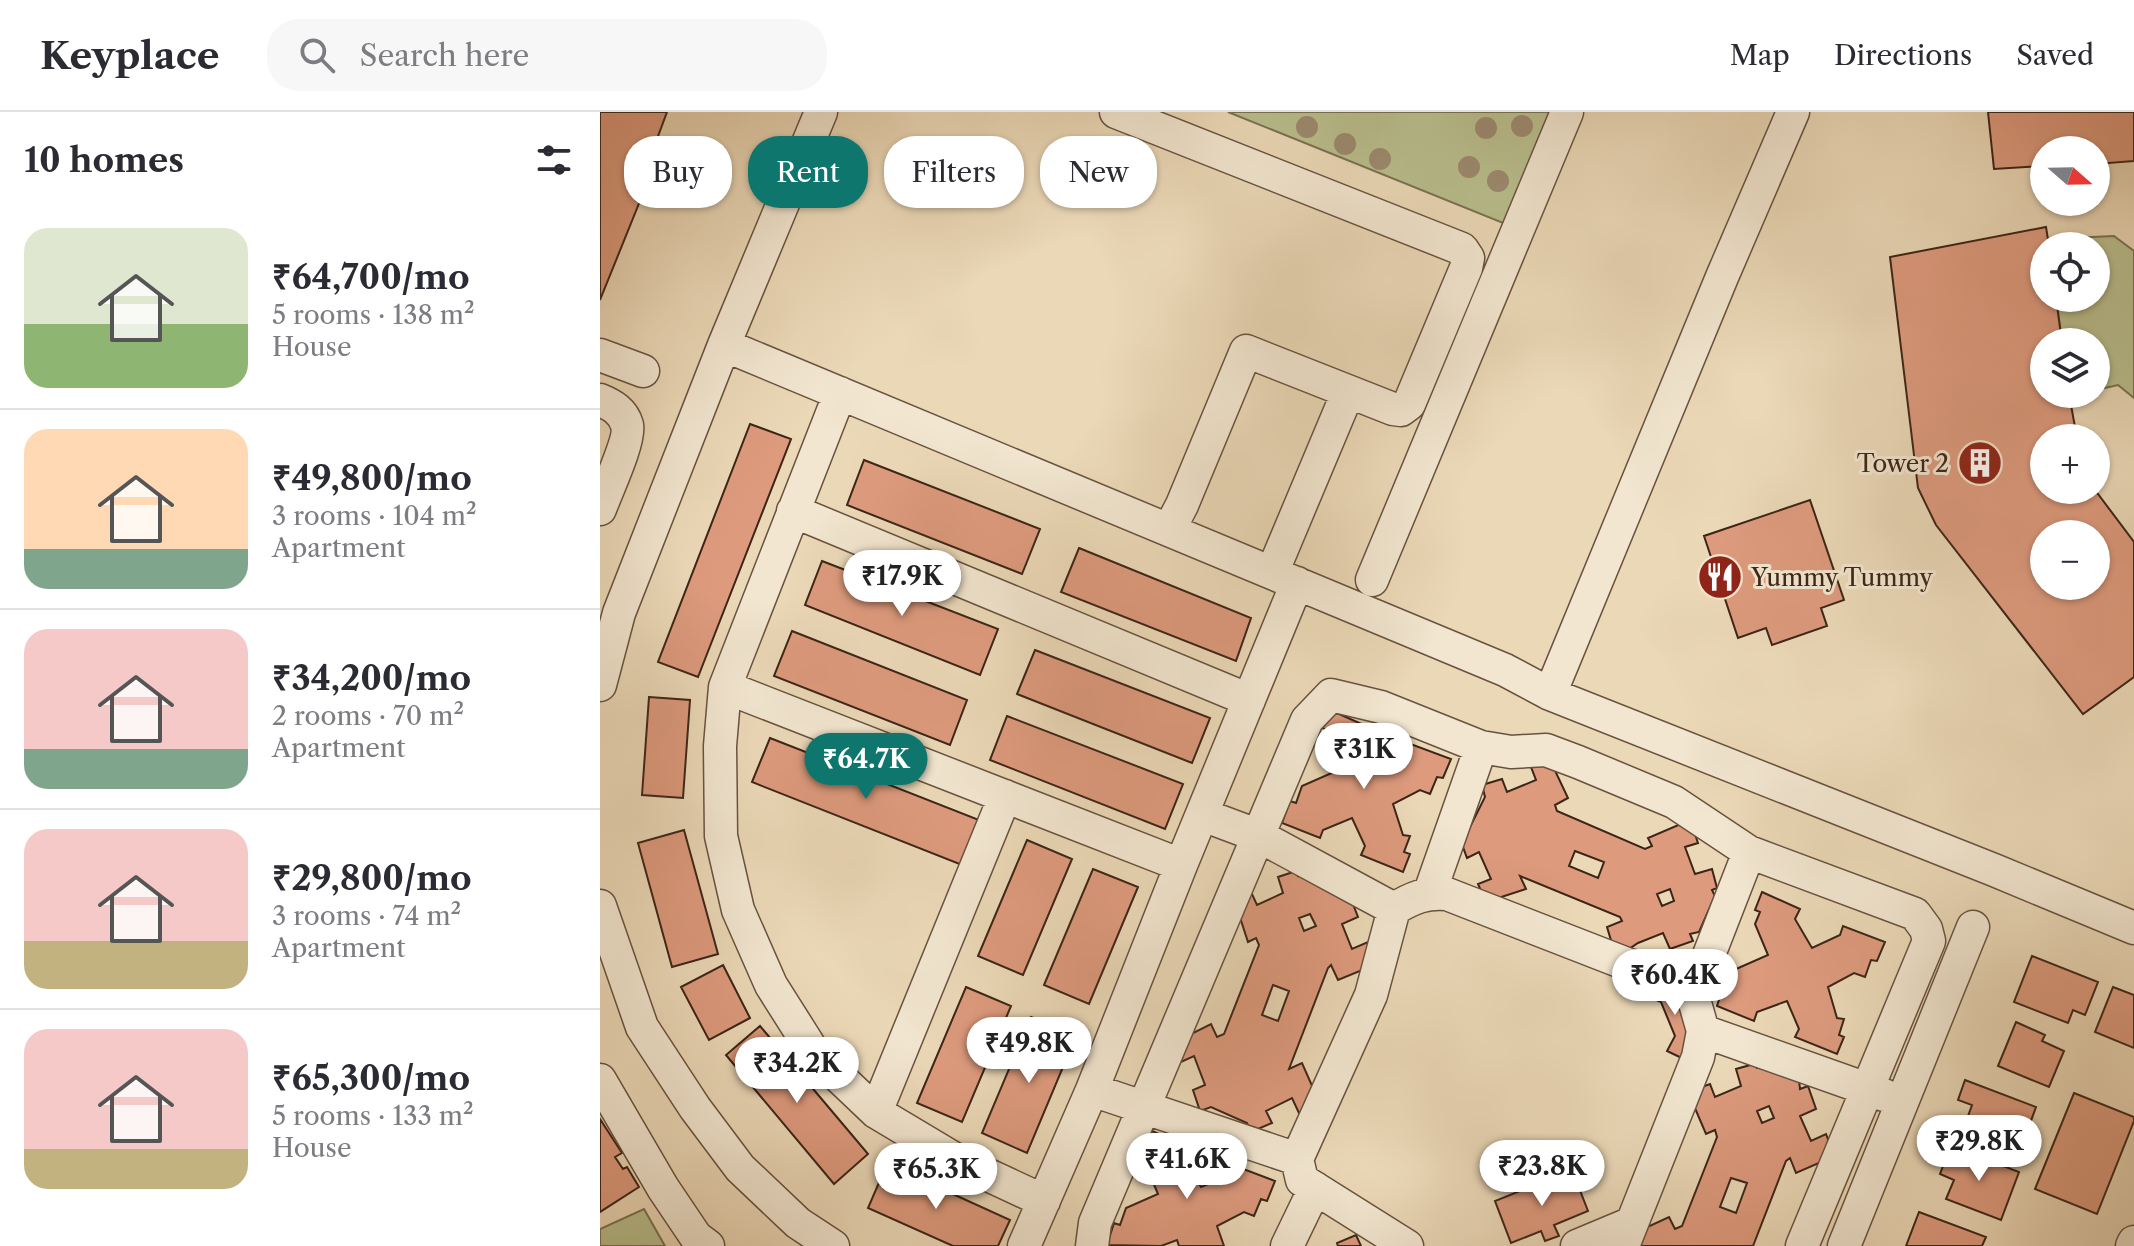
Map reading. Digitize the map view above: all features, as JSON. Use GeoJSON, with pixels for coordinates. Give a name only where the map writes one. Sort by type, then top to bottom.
{"type":"FeatureCollection","features":[{"type":"Feature","properties":{"kind":"street"},"geometry":{"type":"LineString","coordinates":[[600,685],[609,611],[821,112]]}},
{"type":"Feature","properties":{"kind":"street"},"geometry":{"type":"LineString","coordinates":[[1116,112],[1462,249],[1468,258],[1409,404],[1401,410],[1246,351],[1169,530]]}},
{"type":"Feature","properties":{"kind":"street"},"geometry":{"type":"LineString","coordinates":[[1372,580],[1567,112]]}},
{"type":"Feature","properties":{"kind":"street"},"geometry":{"type":"LineString","coordinates":[[1550,694],[1793,112]]}},
{"type":"Feature","properties":{"kind":"street"},"geometry":{"type":"LineString","coordinates":[[724,345],[1505,670],[1550,694],[2134,928]]}},
{"type":"Feature","properties":{"kind":"street"},"geometry":{"type":"LineString","coordinates":[[600,355],[643,371]]}},
{"type":"Feature","properties":{"kind":"street"},"geometry":{"type":"LineString","coordinates":[[1024,1246],[1092,1090],[1249,700],[1284,578],[1348,392]]}},
{"type":"Feature","properties":{"kind":"street"},"geometry":{"type":"LineString","coordinates":[[840,393],[725,687],[720,746],[721,836],[738,910],[771,985],[814,1053],[876,1112],[958,1161],[1044,1201]]}},
{"type":"Feature","properties":{"kind":"street"},"geometry":{"type":"LineString","coordinates":[[600,400],[621,412],[628,427],[625,444],[600,509]]}},
{"type":"Feature","properties":{"kind":"street"},"geometry":{"type":"LineString","coordinates":[[793,511],[1249,700]]}},
{"type":"Feature","properties":{"kind":"street"},"geometry":{"type":"LineString","coordinates":[[725,687],[1181,865]]}},
{"type":"Feature","properties":{"kind":"street"},"geometry":{"type":"LineString","coordinates":[[1092,1246],[1095,1223],[1307,720],[1331,695],[1381,707],[1481,747],[1511,752],[1546,750],[1674,802],[1749,852],[1915,914],[1926,929],[1929,941],[1802,1246]]}},
{"type":"Feature","properties":{"kind":"street"},"geometry":{"type":"LineString","coordinates":[[1430,892],[1481,747]]}},
{"type":"Feature","properties":{"kind":"street"},"geometry":{"type":"LineString","coordinates":[[876,1112],[1005,796]]}},
{"type":"Feature","properties":{"kind":"street"},"geometry":{"type":"LineString","coordinates":[[1203,815],[1259,836],[1394,909]]}},
{"type":"Feature","properties":{"kind":"street"},"geometry":{"type":"LineString","coordinates":[[1693,996],[1749,852]]}},
{"type":"Feature","properties":{"kind":"street"},"geometry":{"type":"LineString","coordinates":[[1407,1246],[1302,1180],[1297,1159],[1371,995],[1394,909],[1409,899],[1430,892],[1447,894],[1632,966],[1661,969],[1681,980],[1693,996],[1703,1031],[1698,1057],[1627,1235],[1577,1246]]}},
{"type":"Feature","properties":{"kind":"street"},"geometry":{"type":"LineString","coordinates":[[600,906],[642,1027],[695,1108],[740,1168],[798,1223],[833,1246]]}},
{"type":"Feature","properties":{"kind":"street"},"geometry":{"type":"LineString","coordinates":[[1844,1246],[1973,927]]}},
{"type":"Feature","properties":{"kind":"street"},"geometry":{"type":"LineString","coordinates":[[1703,1031],[1903,1101]]}},
{"type":"Feature","properties":{"kind":"street"},"geometry":{"type":"LineString","coordinates":[[600,1080],[663,1188],[696,1237],[708,1246]]}},
{"type":"Feature","properties":{"kind":"street"},"geometry":{"type":"LineString","coordinates":[[1092,1090],[1297,1159]]}},
{"type":"Feature","properties":{"kind":"street"},"geometry":{"type":"LineString","coordinates":[[1287,1246],[1315,1188]]}},
{"type":"Feature","properties":{"kind":"green space"},"geometry":{"type":"Polygon","coordinates":[[[1228,112],[1555,112],[1508,225],[1228,112]]]}},
{"type":"Feature","properties":{"kind":"green space"},"geometry":{"type":"Polygon","coordinates":[[[2110,236],[2134,251],[2134,398],[2118,385],[2110,387],[2110,328],[2060,328],[2058,312],[2110,312],[2110,236]]]}},
{"type":"Feature","properties":{"kind":"green space"},"geometry":{"type":"Polygon","coordinates":[[[644,1209],[665,1246],[600,1246],[600,1229],[644,1209]]]}},
{"type":"Feature","properties":{"kind":"building"},"geometry":{"type":"Polygon","coordinates":[[[600,112],[667,112],[658,136],[624,136],[624,208],[637,208],[600,300],[600,112]]]}},
{"type":"Feature","properties":{"kind":"building"},"geometry":{"type":"Polygon","coordinates":[[[1988,112],[2134,112],[2134,161],[2110,163],[2110,136],[2030,136],[2030,167],[1994,169],[1988,112]]]}},
{"type":"Feature","properties":{"kind":"building","name":"Tower 2"},"geometry":{"type":"Polygon","coordinates":[[[2046,227],[2047,232],[2030,232],[2030,312],[2058,312],[2060,328],[2030,328],[2030,408],[2072,408],[2074,424],[2030,424],[2030,504],[2106,504],[2134,542],[2134,677],[2083,714],[1936,525],[1918,488],[1890,257],[2046,227]]]}},
{"type":"Feature","properties":{"kind":"building"},"geometry":{"type":"Polygon","coordinates":[[[750,424],[791,439],[698,677],[658,662],[750,424]]]}},
{"type":"Feature","properties":{"kind":"building"},"geometry":{"type":"Polygon","coordinates":[[[864,460],[1040,529],[1022,574],[847,505],[864,460]]]}},
{"type":"Feature","properties":{"kind":"building"},"geometry":{"type":"Polygon","coordinates":[[[1810,500],[1844,600],[1821,608],[1827,626],[1772,645],[1766,628],[1738,638],[1704,536],[1810,500]]]}},
{"type":"Feature","properties":{"kind":"building"},"geometry":{"type":"Polygon","coordinates":[[[1079,548],[1251,618],[1236,661],[1061,592],[1079,548]]]}},
{"type":"Feature","properties":{"kind":"building"},"geometry":{"type":"Polygon","coordinates":[[[822,561],[998,629],[980,675],[805,605],[822,561]]]}},
{"type":"Feature","properties":{"kind":"building"},"geometry":{"type":"Polygon","coordinates":[[[792,631],[967,700],[950,745],[774,676],[792,631]]]}},
{"type":"Feature","properties":{"kind":"building"},"geometry":{"type":"Polygon","coordinates":[[[1035,650],[1210,718],[1192,763],[1017,694],[1035,650]]]}},
{"type":"Feature","properties":{"kind":"building"},"geometry":{"type":"Polygon","coordinates":[[[649,697],[690,700],[683,798],[642,795],[649,697]]]}},
{"type":"Feature","properties":{"kind":"building"},"geometry":{"type":"Polygon","coordinates":[[[1328,709],[1366,726],[1361,736],[1377,765],[1405,753],[1408,743],[1451,759],[1443,778],[1437,777],[1430,794],[1420,790],[1393,804],[1403,835],[1410,836],[1404,852],[1410,854],[1403,872],[1361,855],[1365,846],[1352,818],[1323,830],[1320,838],[1282,823],[1290,801],[1296,803],[1302,786],[1334,772],[1321,740],[1325,729],[1320,727],[1328,709]]]}},
{"type":"Feature","properties":{"kind":"building"},"geometry":{"type":"Polygon","coordinates":[[[1007,716],[1183,784],[1165,829],[990,760],[1007,716]]]}},
{"type":"Feature","properties":{"kind":"building"},"geometry":{"type":"Polygon","coordinates":[[[770,738],[979,820],[962,865],[752,782],[770,738]]]}},
{"type":"Feature","properties":{"kind":"building"},"geometry":{"type":"Polygon","coordinates":[[[1550,760],[1568,798],[1555,805],[1557,811],[1645,849],[1652,846],[1648,838],[1690,820],[1698,843],[1685,847],[1695,874],[1712,869],[1717,888],[1712,890],[1715,896],[1699,932],[1690,934],[1693,941],[1670,949],[1663,933],[1629,949],[1613,947],[1607,927],[1622,921],[1620,917],[1520,876],[1526,889],[1486,902],[1478,884],[1491,879],[1479,852],[1467,858],[1459,836],[1467,833],[1485,797],[1482,785],[1502,779],[1507,792],[1536,780],[1531,767],[1550,760]],[[1575,851],[1569,866],[1598,878],[1604,862],[1575,851]],[[1670,889],[1657,894],[1662,906],[1674,901],[1670,889]]]}},
{"type":"Feature","properties":{"kind":"building"},"geometry":{"type":"Polygon","coordinates":[[[684,830],[718,954],[672,967],[638,843],[684,830]]]}},
{"type":"Feature","properties":{"kind":"building"},"geometry":{"type":"Polygon","coordinates":[[[1027,840],[1072,859],[1023,975],[978,956],[1027,840]]]}},
{"type":"Feature","properties":{"kind":"building"},"geometry":{"type":"Polygon","coordinates":[[[1093,869],[1138,887],[1089,1004],[1044,985],[1093,869]]]}},
{"type":"Feature","properties":{"kind":"building"},"geometry":{"type":"Polygon","coordinates":[[[1296,871],[1298,876],[1304,873],[1349,894],[1358,917],[1342,924],[1352,949],[1368,942],[1377,964],[1338,980],[1331,965],[1328,968],[1289,1069],[1302,1063],[1317,1097],[1299,1113],[1292,1098],[1266,1111],[1272,1123],[1251,1132],[1247,1123],[1211,1107],[1200,1111],[1193,1090],[1205,1085],[1194,1056],[1181,1062],[1173,1043],[1211,1024],[1217,1037],[1224,1034],[1259,945],[1256,938],[1248,942],[1235,902],[1252,894],[1257,905],[1283,893],[1278,877],[1296,871]],[[1310,914],[1299,918],[1304,931],[1316,926],[1310,914]],[[1273,985],[1262,1015],[1278,1021],[1289,991],[1273,985]]]}},
{"type":"Feature","properties":{"kind":"building"},"geometry":{"type":"Polygon","coordinates":[[[1762,892],[1800,909],[1795,919],[1812,948],[1840,935],[1843,926],[1885,942],[1877,961],[1871,960],[1865,977],[1854,973],[1828,987],[1837,1018],[1844,1019],[1839,1035],[1844,1037],[1837,1054],[1795,1037],[1799,1029],[1787,1001],[1757,1012],[1754,1021],[1717,1006],[1724,984],[1730,986],[1736,969],[1768,955],[1755,924],[1760,912],[1755,910],[1762,892]]]}},
{"type":"Feature","properties":{"kind":"building"},"geometry":{"type":"Polygon","coordinates":[[[2032,956],[2098,982],[2085,1015],[2073,1010],[2068,1023],[2014,1002],[2032,956]]]}},
{"type":"Feature","properties":{"kind":"building"},"geometry":{"type":"Polygon","coordinates":[[[723,965],[750,1018],[709,1040],[681,987],[723,965]]]}},
{"type":"Feature","properties":{"kind":"building"},"geometry":{"type":"Polygon","coordinates":[[[1652,977],[1676,986],[1697,1034],[1688,1061],[1667,1051],[1675,1036],[1661,1002],[1645,995],[1652,977]]]}},
{"type":"Feature","properties":{"kind":"building"},"geometry":{"type":"Polygon","coordinates":[[[966,987],[1011,1006],[962,1122],[917,1103],[966,987]]]}},
{"type":"Feature","properties":{"kind":"building"},"geometry":{"type":"Polygon","coordinates":[[[2113,987],[2134,995],[2134,1048],[2095,1032],[2113,987]]]}},
{"type":"Feature","properties":{"kind":"building"},"geometry":{"type":"Polygon","coordinates":[[[1031,1017],[1076,1036],[1027,1153],[982,1133],[1031,1017]]]}},
{"type":"Feature","properties":{"kind":"building"},"geometry":{"type":"Polygon","coordinates":[[[2016,1022],[2045,1035],[2042,1041],[2064,1051],[2049,1087],[1998,1066],[2016,1022]]]}},
{"type":"Feature","properties":{"kind":"building"},"geometry":{"type":"Polygon","coordinates":[[[760,1026],[868,1154],[834,1184],[726,1055],[760,1026]]]}},
{"type":"Feature","properties":{"kind":"building"},"geometry":{"type":"Polygon","coordinates":[[[1762,1065],[1799,1080],[1800,1089],[1808,1086],[1816,1109],[1800,1116],[1811,1141],[1826,1134],[1835,1156],[1796,1173],[1790,1158],[1786,1161],[1753,1246],[1635,1246],[1630,1235],[1669,1217],[1675,1229],[1682,1226],[1717,1137],[1715,1130],[1706,1134],[1688,1092],[1710,1084],[1715,1097],[1741,1086],[1736,1069],[1762,1065]],[[1769,1106],[1757,1111],[1762,1123],[1774,1118],[1769,1106]],[[1731,1178],[1720,1207],[1736,1213],[1747,1183],[1731,1178]]]}},
{"type":"Feature","properties":{"kind":"building"},"geometry":{"type":"Polygon","coordinates":[[[1965,1080],[2036,1107],[2020,1151],[1963,1130],[1972,1105],[1958,1100],[1965,1080]]]}},
{"type":"Feature","properties":{"kind":"building"},"geometry":{"type":"Polygon","coordinates":[[[2074,1093],[2134,1117],[2097,1214],[2035,1189],[2074,1093]]]}},
{"type":"Feature","properties":{"kind":"building"},"geometry":{"type":"Polygon","coordinates":[[[600,1119],[622,1153],[615,1157],[623,1169],[627,1167],[639,1187],[600,1212],[600,1119]]]}},
{"type":"Feature","properties":{"kind":"building"},"geometry":{"type":"Polygon","coordinates":[[[1152,1131],[1190,1148],[1185,1158],[1201,1187],[1230,1175],[1233,1165],[1275,1181],[1267,1201],[1261,1199],[1254,1216],[1244,1212],[1217,1226],[1224,1246],[1179,1246],[1177,1240],[1161,1246],[1107,1245],[1114,1223],[1120,1225],[1126,1208],[1158,1194],[1145,1163],[1149,1151],[1145,1149],[1152,1131]]]}},
{"type":"Feature","properties":{"kind":"building"},"geometry":{"type":"Polygon","coordinates":[[[1951,1146],[2019,1172],[2001,1220],[1946,1199],[1954,1180],[1940,1174],[1951,1146]]]}},
{"type":"Feature","properties":{"kind":"building"},"geometry":{"type":"Polygon","coordinates":[[[887,1164],[1010,1220],[998,1246],[953,1246],[868,1208],[887,1164]]]}},
{"type":"Feature","properties":{"kind":"building"},"geometry":{"type":"Polygon","coordinates":[[[1572,1170],[1588,1211],[1554,1225],[1559,1236],[1545,1241],[1541,1231],[1511,1243],[1495,1201],[1572,1170]]]}},
{"type":"Feature","properties":{"kind":"building"},"geometry":{"type":"Polygon","coordinates":[[[1919,1212],[1986,1237],[1982,1246],[1906,1246],[1919,1212]]]}},
{"type":"Feature","properties":{"kind":"building"},"geometry":{"type":"Polygon","coordinates":[[[1356,1235],[1361,1246],[1338,1246],[1337,1243],[1356,1235]]]}},
{"type":"Feature","properties":{"kind":"place","name":"Tower 2"},"geometry":{"type":"Point","coordinates":[1980,463]}},
{"type":"Feature","properties":{"kind":"place","name":"Yummy Tummy"},"geometry":{"type":"Point","coordinates":[1720,577]}}]}
